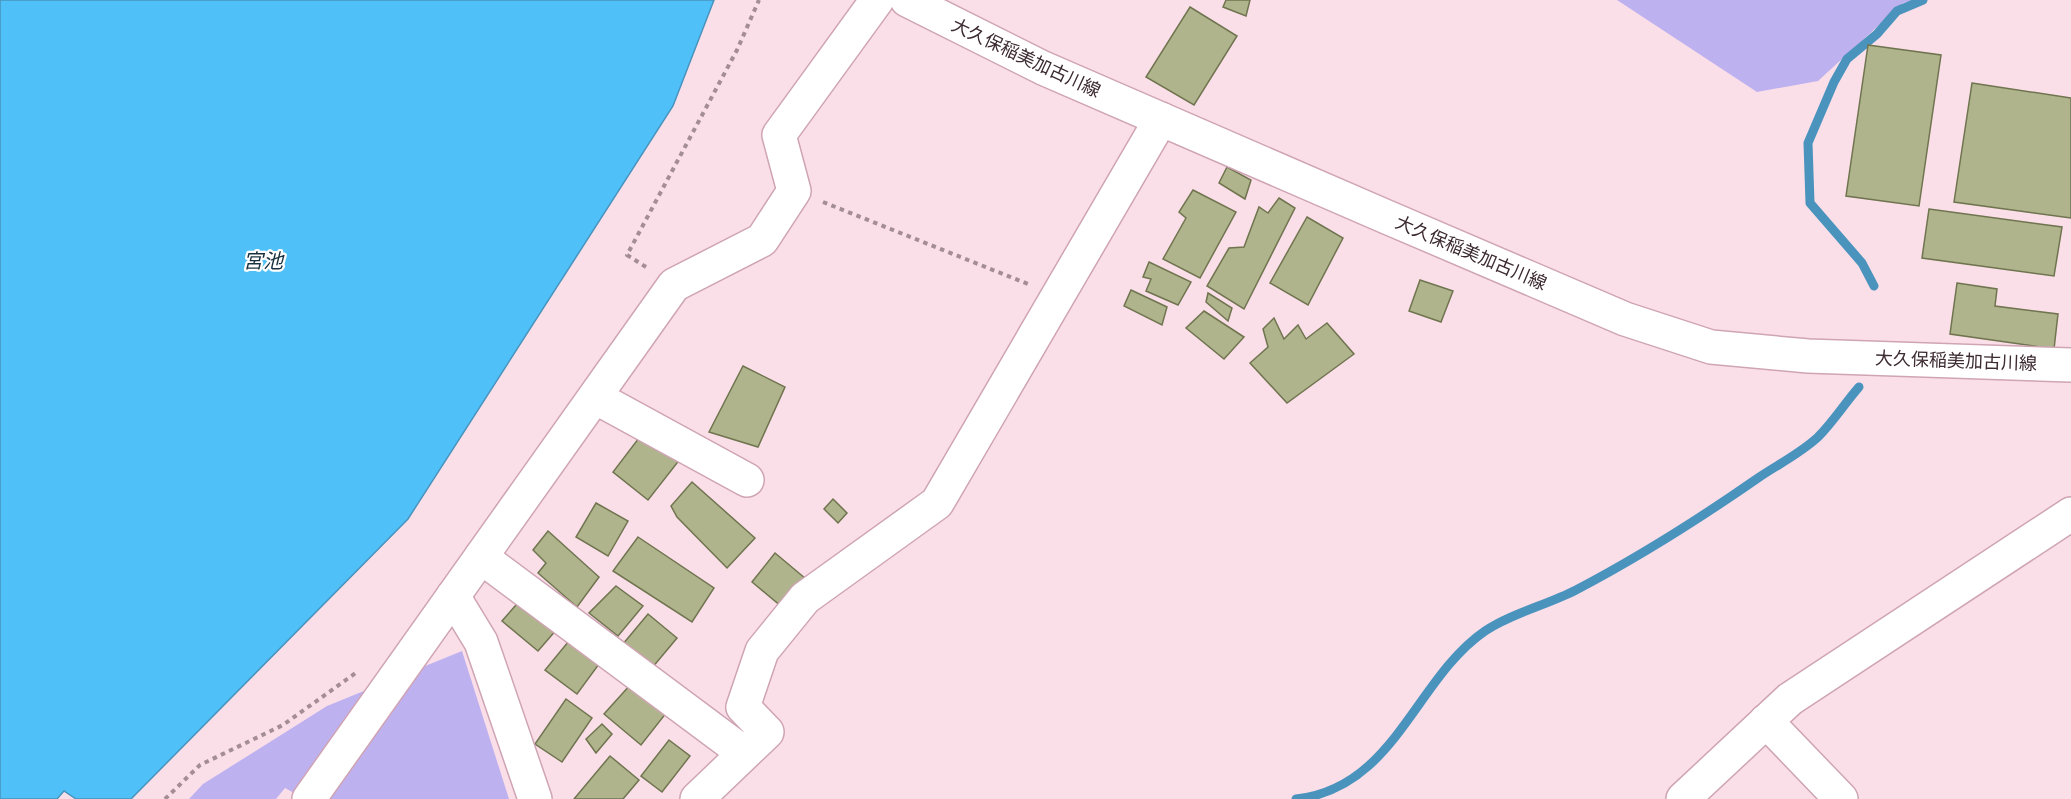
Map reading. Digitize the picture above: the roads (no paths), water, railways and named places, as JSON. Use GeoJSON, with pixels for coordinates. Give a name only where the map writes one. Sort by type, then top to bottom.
{"type":"FeatureCollection","features":[{"type":"Feature","properties":{"kind":"street"},"geometry":{"type":"LineString","coordinates":[[309,799],[674,285],[762,240],[794,191],[779,135],[877,0]]}},
{"type":"Feature","properties":{"kind":"street","name":"大久保稲美加古川線"},"geometry":{"type":"LineString","coordinates":[[907,0],[1043,68],[1624,319],[1711,347],[1808,356],[2071,365]]}},
{"type":"Feature","properties":{"kind":"street"},"geometry":{"type":"LineString","coordinates":[[696,799],[767,732],[743,707],[762,651],[805,598],[938,503],[1056,295],[1161,119]]}},
{"type":"Feature","properties":{"kind":"street"},"geometry":{"type":"LineString","coordinates":[[595,397],[747,480]]}},
{"type":"Feature","properties":{"kind":"street"},"geometry":{"type":"LineString","coordinates":[[1683,799],[1790,699],[2071,514]]}},
{"type":"Feature","properties":{"kind":"street"},"geometry":{"type":"LineString","coordinates":[[481,557],[744,753]]}},
{"type":"Feature","properties":{"kind":"street"},"geometry":{"type":"LineString","coordinates":[[453,596],[481,642],[535,799]]}},
{"type":"Feature","properties":{"kind":"street"},"geometry":{"type":"LineString","coordinates":[[1766,721],[1841,799]]}},
{"type":"Feature","properties":{"kind":"water","name":"宮池"},"geometry":{"type":"Polygon","coordinates":[[[0,0],[714,0],[673,106],[408,519],[131,799],[76,799],[64,791],[57,799],[0,799],[0,0]]]}},
{"type":"Feature","properties":{"kind":"waterway"},"geometry":{"type":"LineString","coordinates":[[1874,286],[1862,263],[1810,203],[1808,143],[1834,82],[1847,59],[1877,34],[1897,11],[1923,0]]}},
{"type":"Feature","properties":{"kind":"waterway"},"geometry":{"type":"LineString","coordinates":[[1296,799],[1330,791],[1357,775],[1381,754],[1440,676],[1461,652],[1485,631],[1507,619],[1565,595],[1646,551],[1797,454],[1818,437],[1859,387]]}}]}
